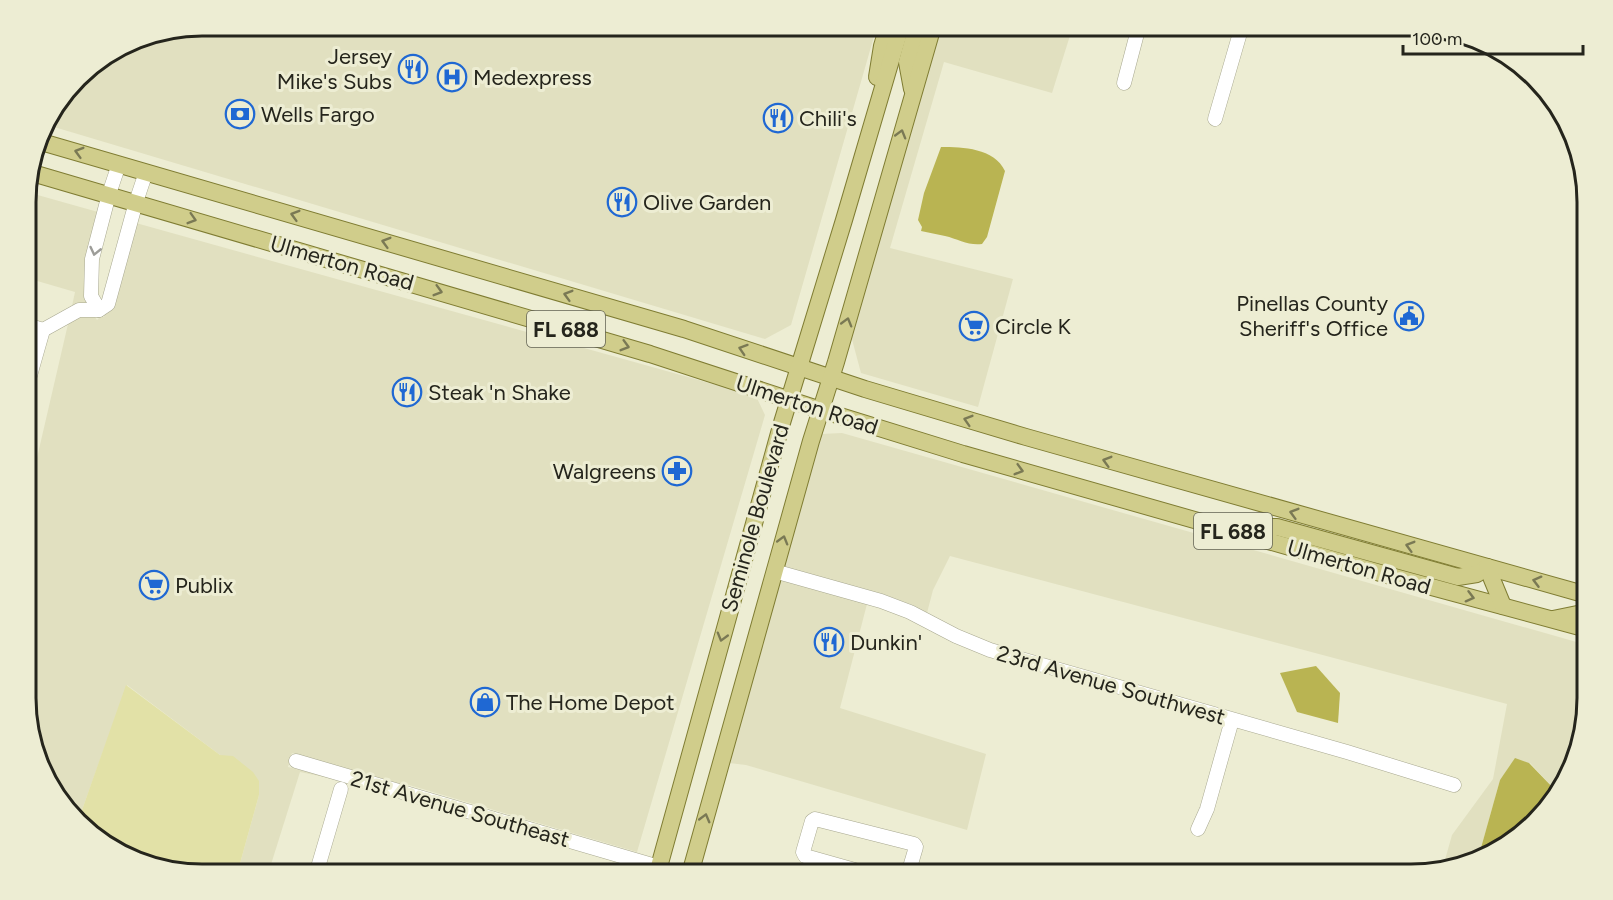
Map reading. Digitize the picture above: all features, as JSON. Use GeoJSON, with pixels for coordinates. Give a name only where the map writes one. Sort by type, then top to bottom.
{"type":"FeatureCollection","features":[{"type":"Feature","properties":{"kind":"main road"},"geometry":{"type":"LineString","coordinates":[[866,145],[885,36]]}},
{"type":"Feature","properties":{"kind":"main road","name":"Seminole Boulevard"},"geometry":{"type":"LineString","coordinates":[[664,864],[717,655],[789,399],[898,36]]}},
{"type":"Feature","properties":{"kind":"main road"},"geometry":{"type":"LineString","coordinates":[[913,94],[907,62],[914,36]]}},
{"type":"Feature","properties":{"kind":"main road","name":"Seminole Boulevard"},"geometry":{"type":"LineString","coordinates":[[693,864],[774,572],[930,36]]}},
{"type":"Feature","properties":{"kind":"main road","name":"Ulmerton Road"},"geometry":{"type":"LineString","coordinates":[[47,143],[684,329],[831,378],[1064,448],[1577,592]]}},
{"type":"Feature","properties":{"kind":"main road","name":"Ulmerton Road"},"geometry":{"type":"LineString","coordinates":[[38,175],[650,354],[963,454],[1216,527],[1577,626]]}},
{"type":"Feature","properties":{"kind":"main road"},"geometry":{"type":"LineString","coordinates":[[1216,527],[1277,527],[1458,577],[1477,574],[1487,567],[1503,606]]}},
{"type":"Feature","properties":{"kind":"main road"},"geometry":{"type":"LineString","coordinates":[[1551,619],[1577,614]]}},
{"type":"Feature","properties":{"kind":"street"},"geometry":{"type":"LineString","coordinates":[[1124,83],[1136,36]]}},
{"type":"Feature","properties":{"kind":"street"},"geometry":{"type":"LineString","coordinates":[[1215,119],[1239,36]]}},
{"type":"Feature","properties":{"kind":"street"},"geometry":{"type":"LineString","coordinates":[[99,310],[91,296],[92,259],[108,194],[119,164]]}},
{"type":"Feature","properties":{"kind":"street"},"geometry":{"type":"LineString","coordinates":[[36,354],[43,330],[80,310],[99,310],[108,304],[136,202],[147,172]]}},
{"type":"Feature","properties":{"kind":"street"},"geometry":{"type":"LineString","coordinates":[[36,328],[43,330]]}},
{"type":"Feature","properties":{"kind":"street","name":"23rd Avenue Southwest"},"geometry":{"type":"LineString","coordinates":[[774,572],[881,601],[910,612],[956,636],[990,650],[1110,683],[1454,785]]}},
{"type":"Feature","properties":{"kind":"street"},"geometry":{"type":"LineString","coordinates":[[1198,830],[1207,809],[1232,720]]}},
{"type":"Feature","properties":{"kind":"street","name":"21st Avenue Southeast"},"geometry":{"type":"LineString","coordinates":[[296,762],[635,864]]}},
{"type":"Feature","properties":{"kind":"street"},"geometry":{"type":"LineString","coordinates":[[319,864],[341,789]]}},
{"type":"Feature","properties":{"kind":"street"},"geometry":{"type":"LineString","coordinates":[[833,864],[805,856],[803,852],[812,821],[815,819],[914,844],[916,848],[911,864]]}},
{"type":"Feature","properties":{"kind":"shaded area"},"geometry":{"type":"Polygon","coordinates":[[[874,36],[791,325],[765,339],[54,127],[77,92],[101,70],[128,53],[180,37],[874,36]]]}},
{"type":"Feature","properties":{"kind":"shaded area"},"geometry":{"type":"Polygon","coordinates":[[[936,36],[1070,36],[1052,93],[944,62],[890,248],[1013,279],[978,407],[861,373],[850,332],[936,36]]]}},
{"type":"Feature","properties":{"kind":"shaded area"},"geometry":{"type":"Polygon","coordinates":[[[941,147],[986,153],[1000,163],[1005,171],[987,237],[982,244],[968,243],[921,231],[922,227],[918,220],[924,193],[941,147]]]}},
{"type":"Feature","properties":{"kind":"shaded area"},"geometry":{"type":"Polygon","coordinates":[[[36,195],[98,212],[87,303],[72,306],[75,292],[36,281],[36,195]]]}},
{"type":"Feature","properties":{"kind":"shaded area"},"geometry":{"type":"Polygon","coordinates":[[[136,223],[756,396],[765,415],[637,852],[292,753],[288,767],[339,780],[300,772],[271,864],[240,864],[259,795],[220,755],[127,685],[82,810],[80,811],[77,808],[53,772],[37,720],[36,462],[68,324],[81,317],[95,317],[97,320],[104,317],[136,223]]]}},
{"type":"Feature","properties":{"kind":"shaded area"},"geometry":{"type":"Polygon","coordinates":[[[842,433],[1577,642],[1577,709],[1574,731],[1560,772],[1552,786],[1530,763],[1500,780],[1481,849],[1445,861],[1452,835],[1493,779],[1507,704],[950,556],[933,590],[927,613],[883,594],[784,567],[821,434],[842,433]]]}},
{"type":"Feature","properties":{"kind":"shaded area"},"geometry":{"type":"Polygon","coordinates":[[[780,580],[867,604],[840,708],[986,754],[967,830],[746,765],[729,763],[780,580]]]}},
{"type":"Feature","properties":{"kind":"shaded area"},"geometry":{"type":"Polygon","coordinates":[[[1316,666],[1340,693],[1338,723],[1297,712],[1280,673],[1316,666]]]}},
{"type":"Feature","properties":{"kind":"shaded area"},"geometry":{"type":"Polygon","coordinates":[[[126,685],[220,755],[233,756],[253,772],[259,781],[259,795],[240,864],[180,863],[138,851],[119,842],[92,823],[80,811],[126,685]]]}},
{"type":"Feature","properties":{"kind":"shaded area"},"geometry":{"type":"Polygon","coordinates":[[[1515,758],[1529,763],[1551,786],[1543,799],[1512,830],[1481,849],[1500,780],[1515,758]]]}},
{"type":"Feature","properties":{"kind":"place","name":"Jersey Mike's Subs"},"geometry":{"type":"Point","coordinates":[413,69]}},
{"type":"Feature","properties":{"kind":"place","name":"Medexpress"},"geometry":{"type":"Point","coordinates":[452,77]}},
{"type":"Feature","properties":{"kind":"place","name":"Wells Fargo"},"geometry":{"type":"Point","coordinates":[240,114]}},
{"type":"Feature","properties":{"kind":"place","name":"Chili's"},"geometry":{"type":"Point","coordinates":[778,118]}},
{"type":"Feature","properties":{"kind":"place","name":"Olive Garden"},"geometry":{"type":"Point","coordinates":[622,202]}},
{"type":"Feature","properties":{"kind":"place","name":"Pinellas County Sheriff's Office"},"geometry":{"type":"Point","coordinates":[1409,316]}},
{"type":"Feature","properties":{"kind":"place","name":"Circle K"},"geometry":{"type":"Point","coordinates":[974,326]}},
{"type":"Feature","properties":{"kind":"place","name":"Steak 'n Shake"},"geometry":{"type":"Point","coordinates":[407,392]}},
{"type":"Feature","properties":{"kind":"place","name":"Walgreens"},"geometry":{"type":"Point","coordinates":[677,471]}},
{"type":"Feature","properties":{"kind":"place","name":"Publix"},"geometry":{"type":"Point","coordinates":[154,585]}},
{"type":"Feature","properties":{"kind":"place","name":"Dunkin'"},"geometry":{"type":"Point","coordinates":[829,642]}},
{"type":"Feature","properties":{"kind":"place","name":"The Home Depot"},"geometry":{"type":"Point","coordinates":[485,702]}}]}
